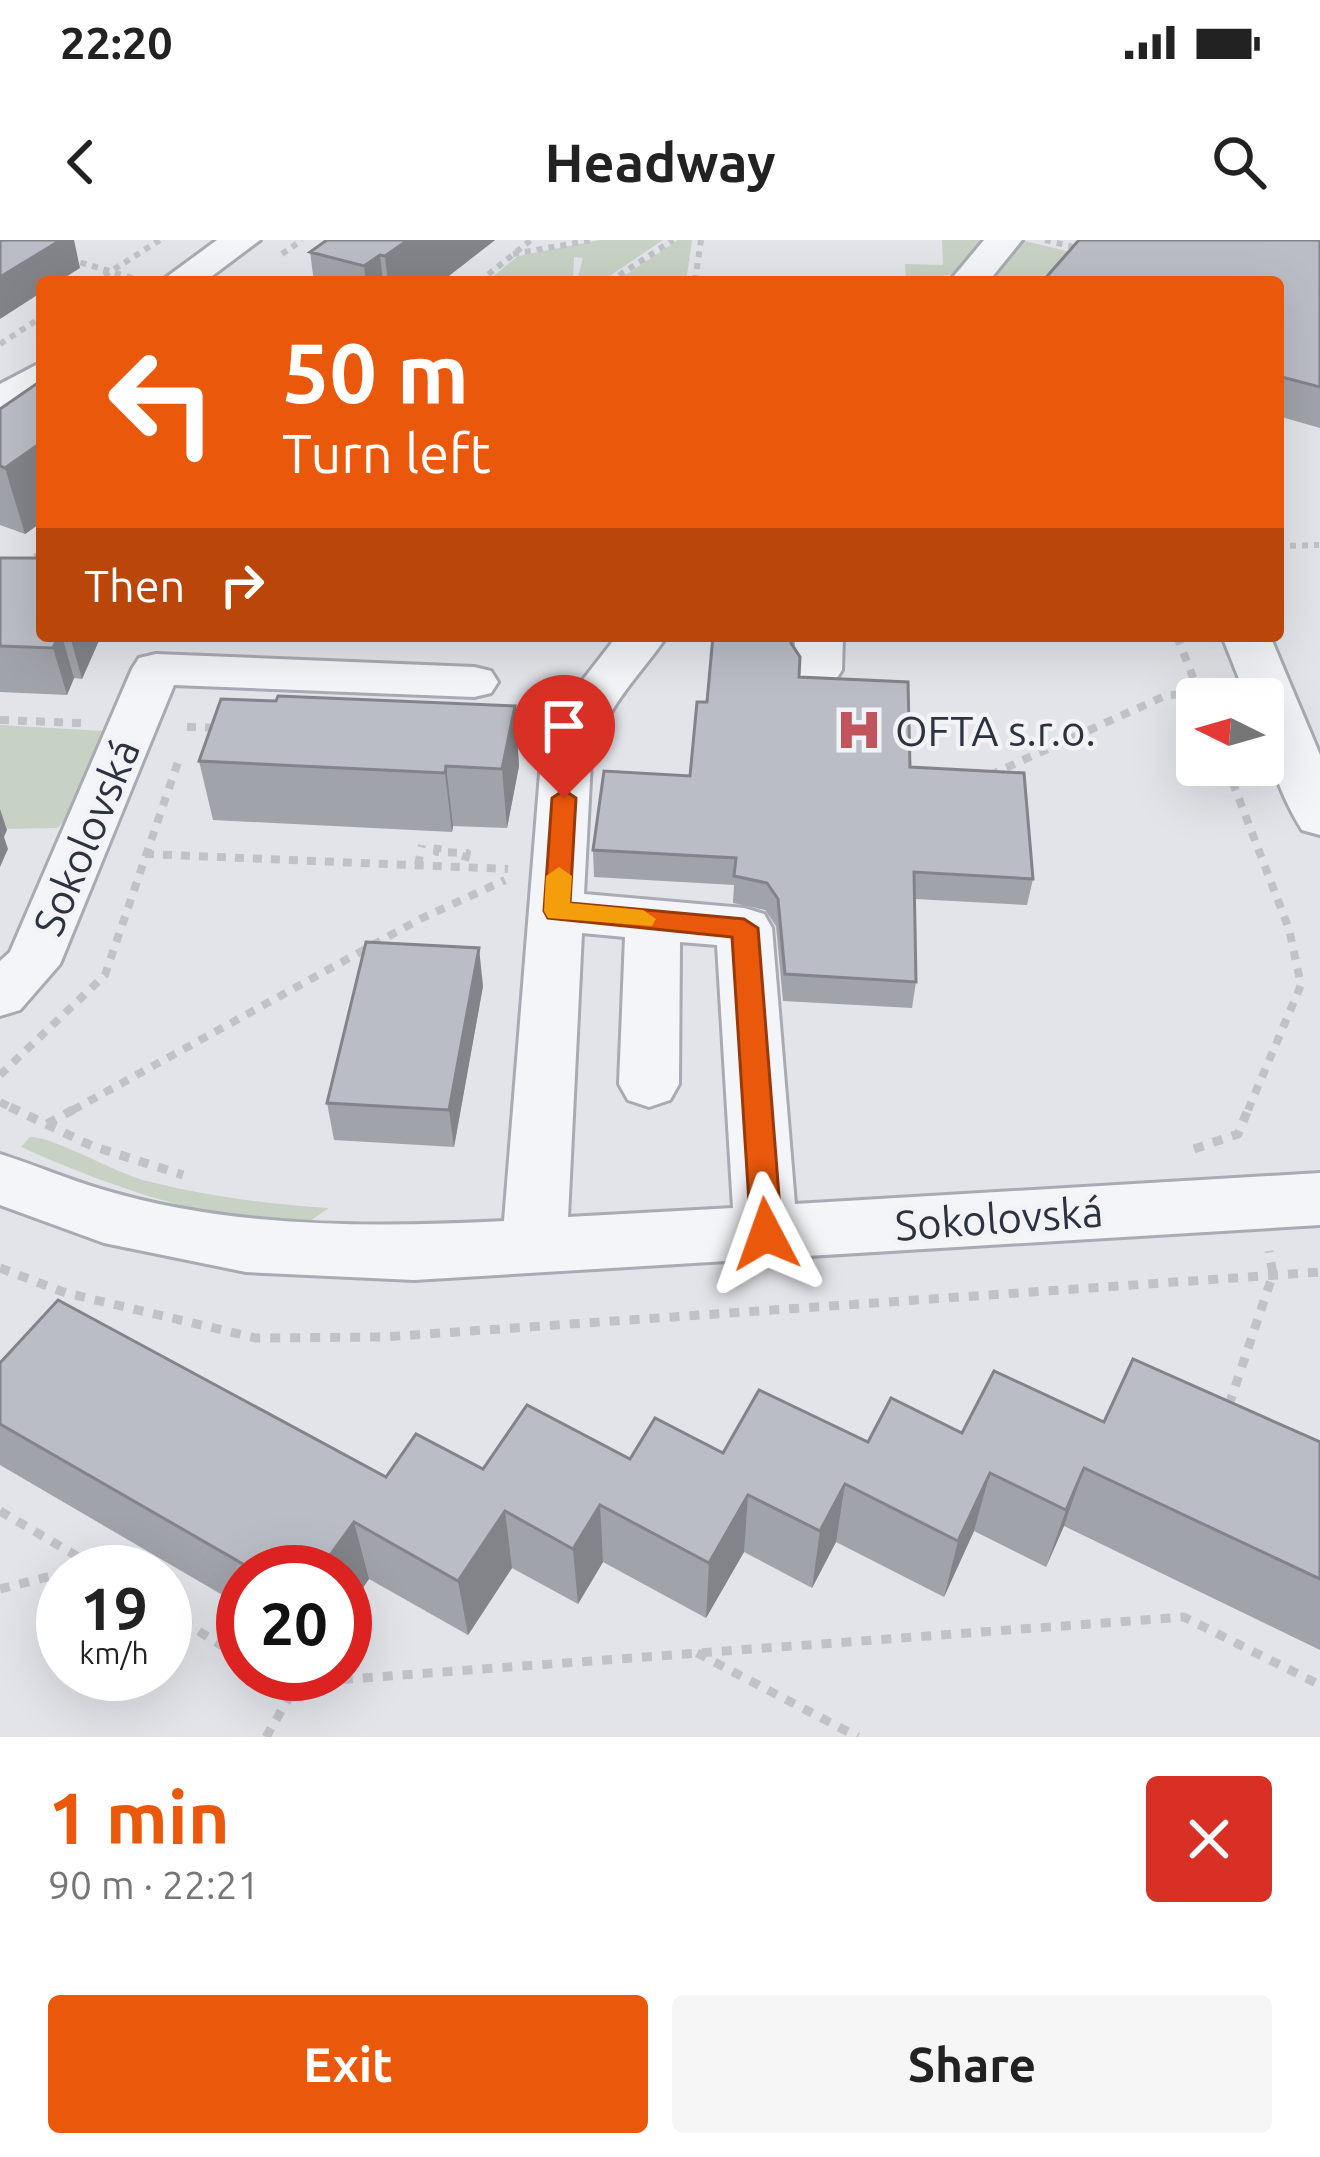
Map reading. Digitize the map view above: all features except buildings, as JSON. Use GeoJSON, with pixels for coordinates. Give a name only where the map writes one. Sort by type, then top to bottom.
{"type":"FeatureCollection","features":[{"type":"Feature","properties":{"kind":"street"},"geometry":{"type":"LineString","coordinates":[[188,276],[242,240]]}},
{"type":"Feature","properties":{"kind":"street"},"geometry":{"type":"LineString","coordinates":[[973,276],[1004,240]]}},
{"type":"Feature","properties":{"kind":"street"},"geometry":{"type":"LineString","coordinates":[[534,1249],[566,761],[576,721],[597,686],[637,642]]}},
{"type":"Feature","properties":{"kind":"street"},"geometry":{"type":"LineString","coordinates":[[1248,642],[1320,818]]}},
{"type":"Feature","properties":{"kind":"street","name":"Sokolovská"},"geometry":{"type":"LineString","coordinates":[[0,995],[32,964],[162,653],[474,682]]}},
{"type":"Feature","properties":{"kind":"street"},"geometry":{"type":"LineString","coordinates":[[557,911],[744,928],[766,1234]]}},
{"type":"Feature","properties":{"kind":"street"},"geometry":{"type":"LineString","coordinates":[[649,1084],[653,920]]}},
{"type":"Feature","properties":{"kind":"street","name":"Sokolovská"},"geometry":{"type":"LineString","coordinates":[[11,1200],[246,1245],[414,1253],[1290,1200]]}},
{"type":"Feature","properties":{"kind":"path"},"geometry":{"type":"LineString","coordinates":[[104,276],[160,240]]}},
{"type":"Feature","properties":{"kind":"path"},"geometry":{"type":"LineString","coordinates":[[486,276],[531,240]]}},
{"type":"Feature","properties":{"kind":"path"},"geometry":{"type":"LineString","coordinates":[[513,254],[593,240]]}},
{"type":"Feature","properties":{"kind":"path"},"geometry":{"type":"LineString","coordinates":[[618,276],[673,240]]}},
{"type":"Feature","properties":{"kind":"path"},"geometry":{"type":"LineString","coordinates":[[696,276],[701,240]]}},
{"type":"Feature","properties":{"kind":"path"},"geometry":{"type":"LineString","coordinates":[[1045,240],[1088,251]]}},
{"type":"Feature","properties":{"kind":"path"},"geometry":{"type":"LineString","coordinates":[[54,254],[110,272]]}},
{"type":"Feature","properties":{"kind":"path"},"geometry":{"type":"LineString","coordinates":[[0,344],[36,321]]}},
{"type":"Feature","properties":{"kind":"path"},"geometry":{"type":"LineString","coordinates":[[1284,546],[1319,545]]}},
{"type":"Feature","properties":{"kind":"path"},"geometry":{"type":"LineString","coordinates":[[14,573],[36,556]]}},
{"type":"Feature","properties":{"kind":"path"},"geometry":{"type":"LineString","coordinates":[[1179,642],[1193,678]]}},
{"type":"Feature","properties":{"kind":"path"},"geometry":{"type":"LineString","coordinates":[[985,778],[1167,695],[1176,696]]}},
{"type":"Feature","properties":{"kind":"path"},"geometry":{"type":"LineString","coordinates":[[0,720],[238,729]]}},
{"type":"Feature","properties":{"kind":"path"},"geometry":{"type":"LineString","coordinates":[[1188,1150],[1238,1134],[1301,985],[1288,928],[1234,786]]}},
{"type":"Feature","properties":{"kind":"path"},"geometry":{"type":"LineString","coordinates":[[418,866],[422,845]]}},
{"type":"Feature","properties":{"kind":"path"},"geometry":{"type":"LineString","coordinates":[[438,845],[437,852],[466,853],[464,867]]}},
{"type":"Feature","properties":{"kind":"path"},"geometry":{"type":"LineString","coordinates":[[45,1125],[421,919],[528,870],[83,851]]}},
{"type":"Feature","properties":{"kind":"path"},"geometry":{"type":"LineString","coordinates":[[0,1102],[92,1146],[189,1178]]}},
{"type":"Feature","properties":{"kind":"path"},"geometry":{"type":"LineString","coordinates":[[1238,1134],[1290,1200],[1274,1274],[1226,1404],[1245,1412]]}},
{"type":"Feature","properties":{"kind":"path"},"geometry":{"type":"LineString","coordinates":[[0,1268],[102,1302],[256,1338],[384,1337],[1320,1272]]}},
{"type":"Feature","properties":{"kind":"path"},"geometry":{"type":"LineString","coordinates":[[86,1313],[102,1302]]}},
{"type":"Feature","properties":{"kind":"path"},"geometry":{"type":"LineString","coordinates":[[0,1511],[58,1545]]}},
{"type":"Feature","properties":{"kind":"path"},"geometry":{"type":"LineString","coordinates":[[0,1589],[36,1580]]}},
{"type":"Feature","properties":{"kind":"path"},"geometry":{"type":"LineString","coordinates":[[372,1676],[1184,1617],[1320,1685]]}},
{"type":"Feature","properties":{"kind":"path"},"geometry":{"type":"LineString","coordinates":[[695,1652],[858,1737]]}},
{"type":"Feature","properties":{"kind":"path"},"geometry":{"type":"LineString","coordinates":[[266,1737],[287,1701]]}},
{"type":"Feature","properties":{"kind":"green space"},"geometry":{"type":"Polygon","coordinates":[[[600,240],[663,240],[609,276],[578,276],[583,258],[574,257],[573,276],[493,276],[518,256],[600,240]]]}},
{"type":"Feature","properties":{"kind":"green space"},"geometry":{"type":"Polygon","coordinates":[[[678,240],[692,240],[687,276],[624,276],[678,240]]]}},
{"type":"Feature","properties":{"kind":"green space"},"geometry":{"type":"Polygon","coordinates":[[[942,240],[989,240],[959,274],[906,276],[905,264],[943,265],[942,240]]]}},
{"type":"Feature","properties":{"kind":"green space"},"geometry":{"type":"Polygon","coordinates":[[[1025,241],[1095,258],[1080,276],[985,276],[1015,243],[1025,241]]]}},
{"type":"Feature","properties":{"kind":"green space"},"geometry":{"type":"Polygon","coordinates":[[[0,725],[104,731],[65,820],[57,828],[0,829],[0,725]]]}},
{"type":"Feature","properties":{"kind":"green space"},"geometry":{"type":"Polygon","coordinates":[[[30,1137],[166,1186],[329,1208],[301,1227],[192,1208],[123,1188],[21,1147],[30,1137]]]}},
{"type":"Feature","properties":{"kind":"slow traffic"},"geometry":{"type":"LineString","coordinates":[[559,876],[557,911],[643,919]]}},
{"type":"Feature","properties":{"kind":"place","name":"OFTA s.r.o."},"geometry":{"type":"Point","coordinates":[859,730]}},
{"type":"Feature","properties":{"kind":"route"},"geometry":{"type":"LineString","coordinates":[[564,798],[557,911],[744,928],[766,1234]]}}]}
